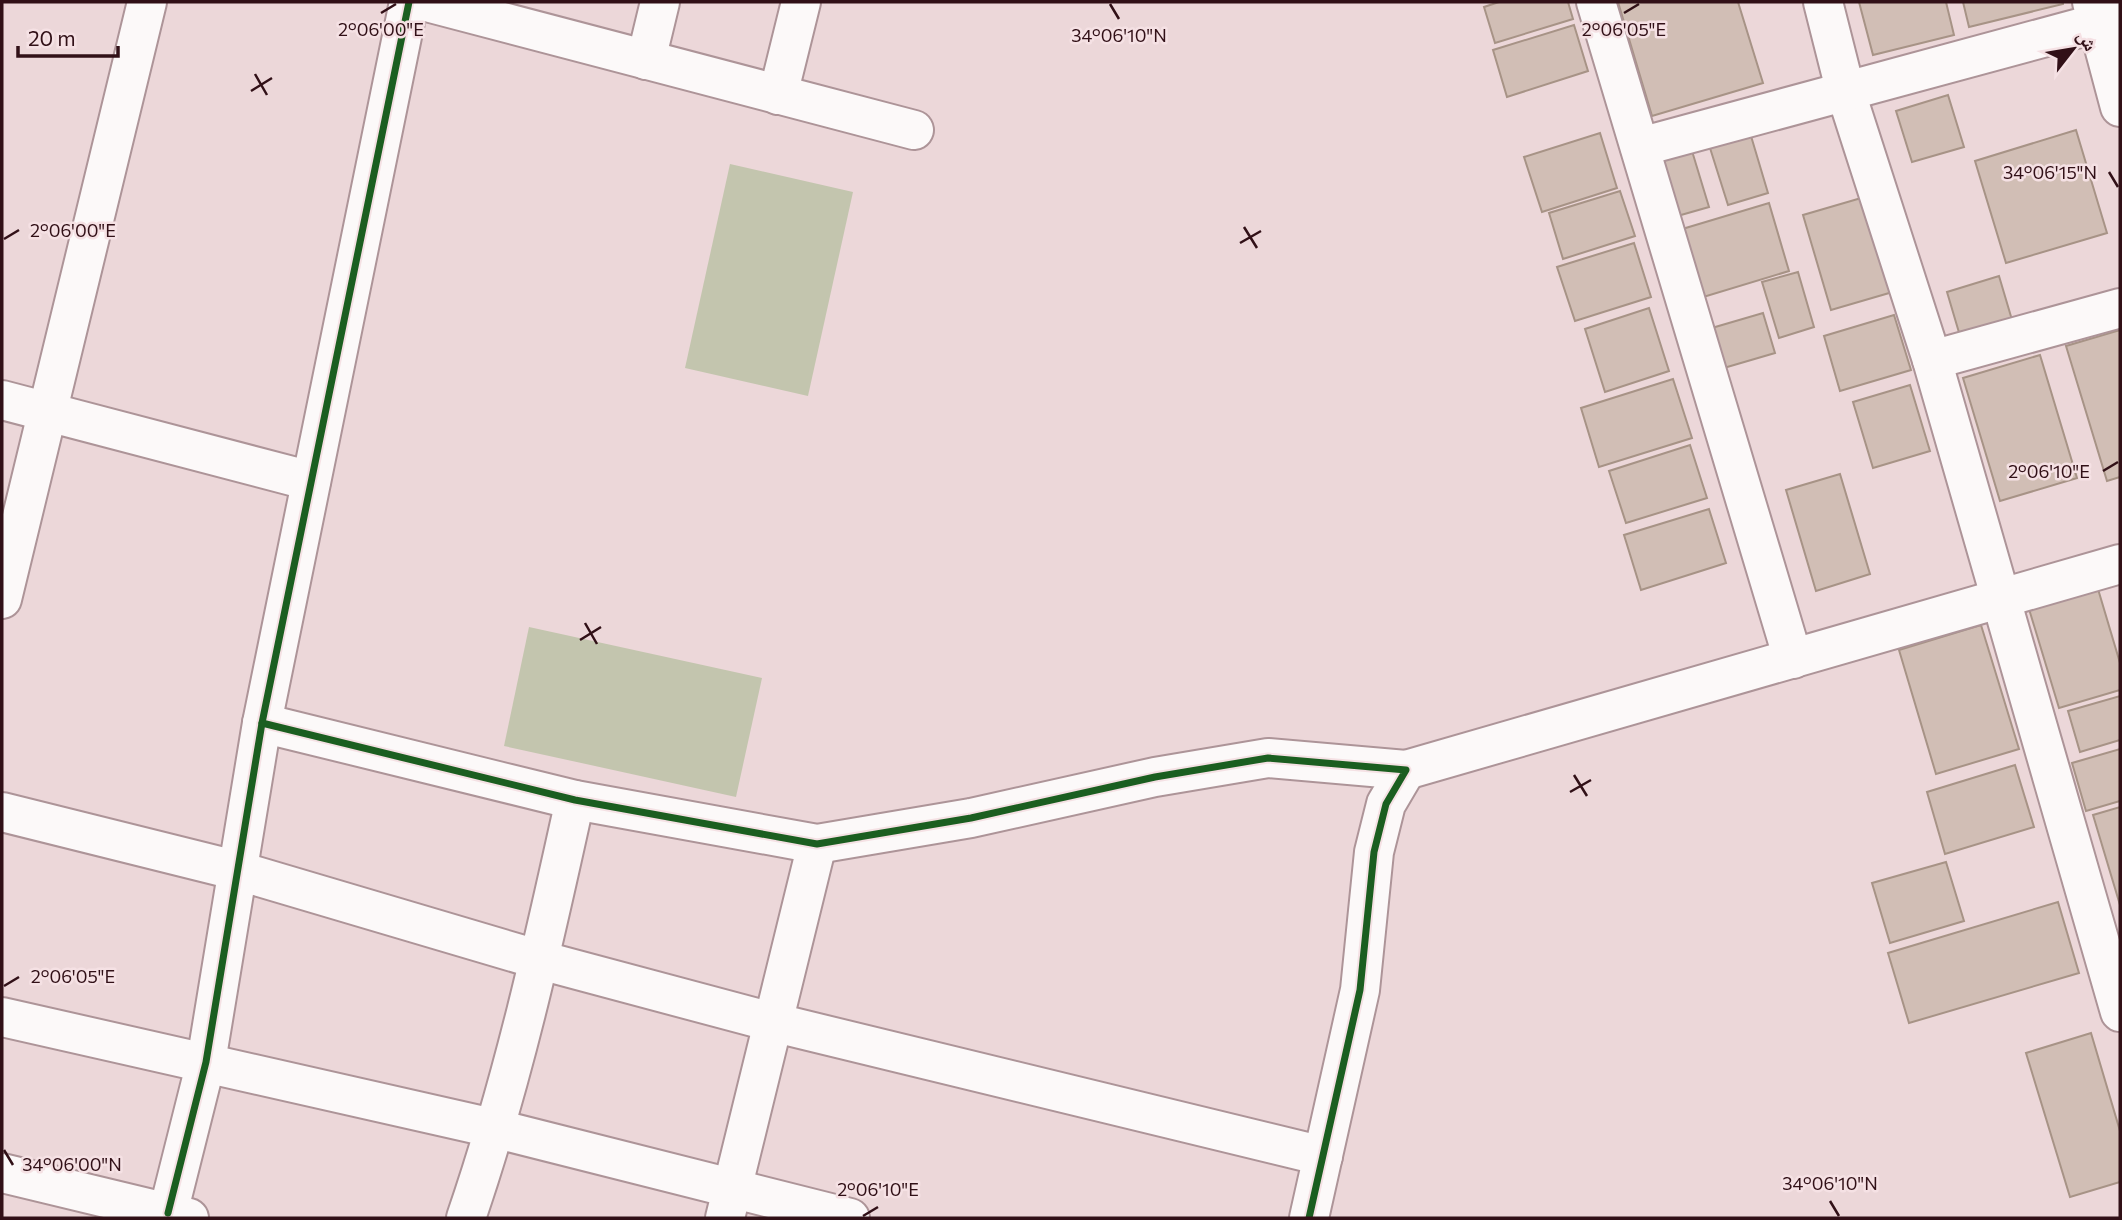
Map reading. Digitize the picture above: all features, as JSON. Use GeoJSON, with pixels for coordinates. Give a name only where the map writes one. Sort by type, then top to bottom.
{"type":"FeatureCollection","features":[{"type":"Feature","properties":{"kind":"street"},"geometry":{"type":"LineString","coordinates":[[2,599],[147,2]]}},
{"type":"Feature","properties":{"kind":"street"},"geometry":{"type":"LineString","coordinates":[[2,1173],[179,1216],[262,723],[409,2]]}},
{"type":"Feature","properties":{"kind":"street"},"geometry":{"type":"LineString","coordinates":[[427,2],[914,130]]}},
{"type":"Feature","properties":{"kind":"street"},"geometry":{"type":"LineString","coordinates":[[646,60],[660,2]]}},
{"type":"Feature","properties":{"kind":"street"},"geometry":{"type":"LineString","coordinates":[[778,95],[801,2]]}},
{"type":"Feature","properties":{"kind":"street"},"geometry":{"type":"LineString","coordinates":[[1596,2],[1793,659]]}},
{"type":"Feature","properties":{"kind":"street"},"geometry":{"type":"LineString","coordinates":[[1823,2],[1846,93],[1932,360],[2118,999]]}},
{"type":"Feature","properties":{"kind":"street"},"geometry":{"type":"LineString","coordinates":[[1640,148],[1846,93],[2103,14],[2120,107]]}},
{"type":"Feature","properties":{"kind":"street"},"geometry":{"type":"LineString","coordinates":[[1932,360],[2120,307]]}},
{"type":"Feature","properties":{"kind":"street"},"geometry":{"type":"LineString","coordinates":[[2,400],[311,481]]}},
{"type":"Feature","properties":{"kind":"street"},"geometry":{"type":"LineString","coordinates":[[262,723],[575,800],[817,844],[971,818],[1155,777],[1268,758],[1406,770],[2120,564]]}},
{"type":"Feature","properties":{"kind":"street"},"geometry":{"type":"LineString","coordinates":[[1309,1218],[1360,990],[1374,852],[1386,804],[1406,770]]}},
{"type":"Feature","properties":{"kind":"street"},"geometry":{"type":"LineString","coordinates":[[467,1218],[497,1129],[540,960],[575,800]]}},
{"type":"Feature","properties":{"kind":"street"},"geometry":{"type":"LineString","coordinates":[[2,812],[239,871],[540,960],[772,1022],[1323,1156]]}},
{"type":"Feature","properties":{"kind":"street"},"geometry":{"type":"LineString","coordinates":[[728,1203],[817,844]]}},
{"type":"Feature","properties":{"kind":"street"},"geometry":{"type":"LineString","coordinates":[[2,1017],[497,1129],[728,1203],[850,1218]]}},
{"type":"Feature","properties":{"kind":"green space"},"geometry":{"type":"Polygon","coordinates":[[[730,164],[853,192],[808,396],[685,368],[730,164]]]}},
{"type":"Feature","properties":{"kind":"green space"},"geometry":{"type":"Polygon","coordinates":[[[529,627],[762,678],[736,797],[504,746],[529,627]]]}},
{"type":"Feature","properties":{"kind":"building"},"geometry":{"type":"Polygon","coordinates":[[[1499,2],[1568,2],[1573,19],[1495,43],[1484,7],[1499,2]]]}},
{"type":"Feature","properties":{"kind":"building"},"geometry":{"type":"Polygon","coordinates":[[[1618,2],[1738,2],[1763,83],[1652,116],[1618,2]]]}},
{"type":"Feature","properties":{"kind":"building"},"geometry":{"type":"Polygon","coordinates":[[[1859,2],[1946,2],[1954,35],[1873,55],[1859,2]]]}},
{"type":"Feature","properties":{"kind":"building"},"geometry":{"type":"Polygon","coordinates":[[[1963,2],[2063,2],[2063,4],[1969,27],[1963,2]]]}},
{"type":"Feature","properties":{"kind":"building"},"geometry":{"type":"Polygon","coordinates":[[[1574,25],[1588,71],[1507,97],[1493,50],[1574,25]]]}},
{"type":"Feature","properties":{"kind":"building"},"geometry":{"type":"Polygon","coordinates":[[[1948,95],[1964,147],[1912,162],[1896,111],[1948,95]]]}},
{"type":"Feature","properties":{"kind":"building"},"geometry":{"type":"Polygon","coordinates":[[[2076,130],[2107,233],[2006,263],[1975,161],[2076,130]]]}},
{"type":"Feature","properties":{"kind":"building"},"geometry":{"type":"Polygon","coordinates":[[[1600,133],[1617,188],[1542,212],[1524,157],[1600,133]]]}},
{"type":"Feature","properties":{"kind":"building"},"geometry":{"type":"Polygon","coordinates":[[[1751,136],[1768,193],[1728,205],[1710,148],[1751,136]]]}},
{"type":"Feature","properties":{"kind":"building"},"geometry":{"type":"Polygon","coordinates":[[[1692,151],[1709,207],[1674,217],[1657,162],[1692,151]]]}},
{"type":"Feature","properties":{"kind":"building"},"geometry":{"type":"Polygon","coordinates":[[[1620,191],[1635,236],[1563,259],[1549,213],[1620,191]]]}},
{"type":"Feature","properties":{"kind":"building"},"geometry":{"type":"Polygon","coordinates":[[[1868,196],[1896,291],[1831,310],[1803,215],[1868,196]]]}},
{"type":"Feature","properties":{"kind":"building"},"geometry":{"type":"Polygon","coordinates":[[[1769,203],[1789,271],[1700,298],[1679,230],[1769,203]]]}},
{"type":"Feature","properties":{"kind":"building"},"geometry":{"type":"Polygon","coordinates":[[[1634,243],[1651,297],[1575,321],[1557,267],[1634,243]]]}},
{"type":"Feature","properties":{"kind":"building"},"geometry":{"type":"Polygon","coordinates":[[[1798,272],[1814,327],[1779,338],[1762,282],[1798,272]]]}},
{"type":"Feature","properties":{"kind":"building"},"geometry":{"type":"Polygon","coordinates":[[[1999,276],[2015,330],[1963,346],[1947,292],[1999,276]]]}},
{"type":"Feature","properties":{"kind":"building"},"geometry":{"type":"Polygon","coordinates":[[[1649,308],[1669,371],[1605,392],[1585,329],[1649,308]]]}},
{"type":"Feature","properties":{"kind":"building"},"geometry":{"type":"Polygon","coordinates":[[[1763,313],[1775,353],[1717,370],[1705,330],[1763,313]]]}},
{"type":"Feature","properties":{"kind":"building"},"geometry":{"type":"Polygon","coordinates":[[[1894,315],[1911,370],[1840,391],[1824,336],[1894,315]]]}},
{"type":"Feature","properties":{"kind":"building"},"geometry":{"type":"Polygon","coordinates":[[[2120,330],[2120,477],[2107,481],[2066,346],[2120,330]]]}},
{"type":"Feature","properties":{"kind":"building"},"geometry":{"type":"Polygon","coordinates":[[[2040,355],[2077,478],[2000,501],[1963,378],[2040,355]]]}},
{"type":"Feature","properties":{"kind":"building"},"geometry":{"type":"Polygon","coordinates":[[[1673,379],[1692,438],[1599,467],[1581,408],[1673,379]]]}},
{"type":"Feature","properties":{"kind":"building"},"geometry":{"type":"Polygon","coordinates":[[[1910,385],[1930,451],[1873,468],[1853,402],[1910,385]]]}},
{"type":"Feature","properties":{"kind":"building"},"geometry":{"type":"Polygon","coordinates":[[[1690,445],[1707,498],[1626,523],[1609,471],[1690,445]]]}},
{"type":"Feature","properties":{"kind":"building"},"geometry":{"type":"Polygon","coordinates":[[[1840,474],[1870,574],[1816,591],[1786,490],[1840,474]]]}},
{"type":"Feature","properties":{"kind":"building"},"geometry":{"type":"Polygon","coordinates":[[[1709,509],[1726,563],[1641,590],[1624,535],[1709,509]]]}},
{"type":"Feature","properties":{"kind":"building"},"geometry":{"type":"Polygon","coordinates":[[[2098,589],[2120,663],[2120,690],[2059,708],[2029,609],[2098,589]]]}},
{"type":"Feature","properties":{"kind":"building"},"geometry":{"type":"Polygon","coordinates":[[[1981,625],[2019,749],[1936,774],[1899,650],[1981,625]]]}},
{"type":"Feature","properties":{"kind":"building"},"geometry":{"type":"Polygon","coordinates":[[[2120,696],[2120,740],[2080,752],[2068,711],[2120,696]]]}},
{"type":"Feature","properties":{"kind":"building"},"geometry":{"type":"Polygon","coordinates":[[[2120,749],[2120,801],[2086,811],[2072,763],[2120,749]]]}},
{"type":"Feature","properties":{"kind":"building"},"geometry":{"type":"Polygon","coordinates":[[[2015,765],[2034,827],[1945,854],[1927,792],[2015,765]]]}},
{"type":"Feature","properties":{"kind":"building"},"geometry":{"type":"Polygon","coordinates":[[[2120,807],[2120,905],[2093,815],[2120,807]]]}},
{"type":"Feature","properties":{"kind":"building"},"geometry":{"type":"Polygon","coordinates":[[[1946,862],[1964,921],[1890,943],[1872,883],[1946,862]]]}},
{"type":"Feature","properties":{"kind":"building"},"geometry":{"type":"Polygon","coordinates":[[[2058,902],[2079,973],[1909,1023],[1888,953],[2058,902]]]}},
{"type":"Feature","properties":{"kind":"building"},"geometry":{"type":"Polygon","coordinates":[[[2091,1033],[2120,1131],[2120,1182],[2070,1197],[2026,1053],[2091,1033]]]}},
{"type":"Feature","properties":{"kind":"cycle path"},"geometry":{"type":"LineString","coordinates":[[168,1213],[206,1062],[262,723],[409,2]]}},
{"type":"Feature","properties":{"kind":"cycle path"},"geometry":{"type":"LineString","coordinates":[[262,723],[575,800],[817,844],[971,818],[1155,777],[1268,758],[1406,770],[1386,804],[1374,852],[1360,990],[1309,1218]]}}]}
